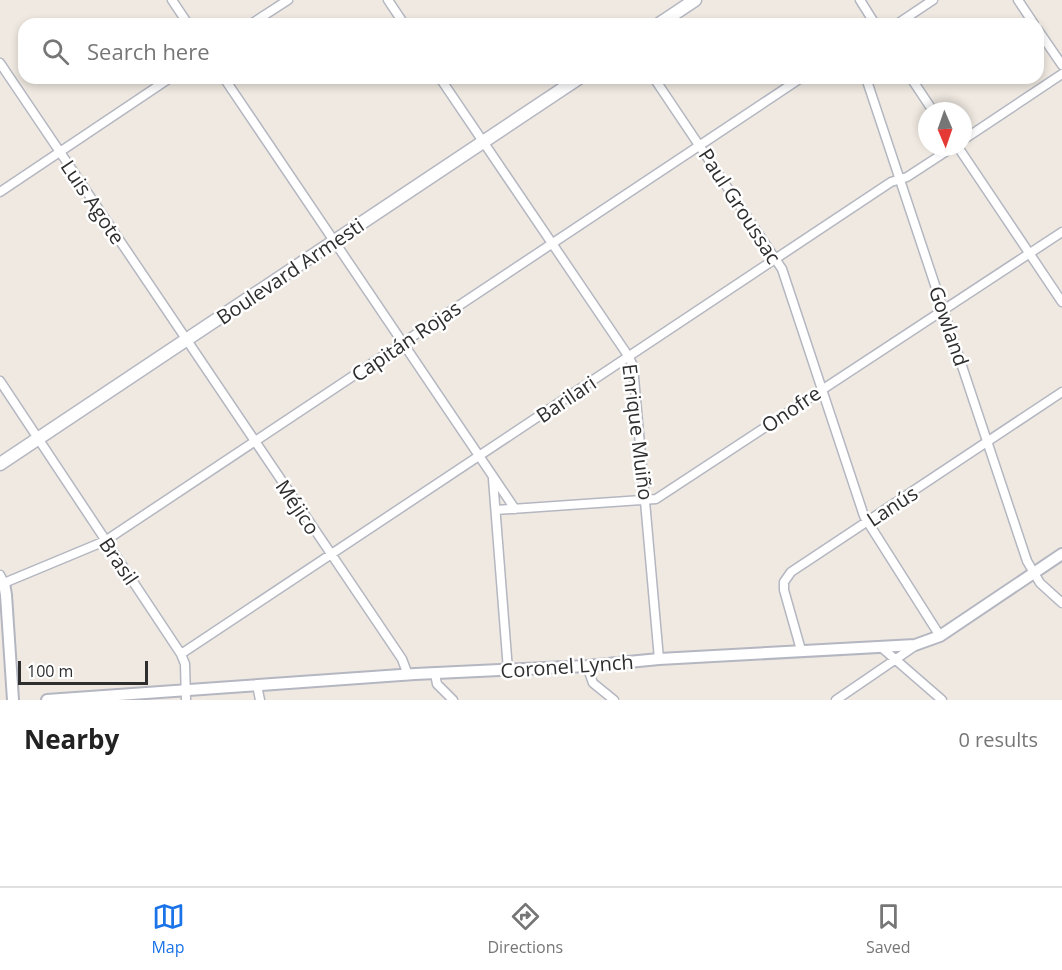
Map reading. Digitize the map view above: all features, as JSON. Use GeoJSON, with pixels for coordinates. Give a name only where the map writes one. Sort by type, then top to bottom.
{"type":"FeatureCollection","features":[{"type":"Feature","properties":{"kind":"main road"},"geometry":{"type":"LineString","coordinates":[[669,18],[695,0]]}},
{"type":"Feature","properties":{"kind":"main road","name":"Boulevard Armesti"},"geometry":{"type":"LineString","coordinates":[[0,464],[570,84]]}},
{"type":"Feature","properties":{"kind":"street"},"geometry":{"type":"LineString","coordinates":[[172,0],[184,18]]}},
{"type":"Feature","properties":{"kind":"street"},"geometry":{"type":"LineString","coordinates":[[261,18],[288,0]]}},
{"type":"Feature","properties":{"kind":"street"},"geometry":{"type":"LineString","coordinates":[[388,0],[400,18]]}},
{"type":"Feature","properties":{"kind":"street"},"geometry":{"type":"LineString","coordinates":[[860,0],[871,18]]}},
{"type":"Feature","properties":{"kind":"street"},"geometry":{"type":"LineString","coordinates":[[906,18],[933,0]]}},
{"type":"Feature","properties":{"kind":"street"},"geometry":{"type":"LineString","coordinates":[[1018,0],[1030,18]]}},
{"type":"Feature","properties":{"kind":"street"},"geometry":{"type":"LineString","coordinates":[[1044,39],[1062,65]]}},
{"type":"Feature","properties":{"kind":"street","name":"Luis Agote"},"geometry":{"type":"LineString","coordinates":[[0,63],[185,340]]}},
{"type":"Feature","properties":{"kind":"street"},"geometry":{"type":"LineString","coordinates":[[972,134],[1062,74]]}},
{"type":"Feature","properties":{"kind":"street"},"geometry":{"type":"LineString","coordinates":[[0,192],[161,84]]}},
{"type":"Feature","properties":{"kind":"street"},"geometry":{"type":"LineString","coordinates":[[228,84],[515,509]]}},
{"type":"Feature","properties":{"kind":"street","name":"Enrique Muiño"},"geometry":{"type":"LineString","coordinates":[[444,84],[629,357],[634,375],[647,501],[659,659]]}},
{"type":"Feature","properties":{"kind":"street","name":"Paul Groussac"},"geometry":{"type":"LineString","coordinates":[[658,84],[776,257],[785,276],[867,522],[940,636]]}},
{"type":"Feature","properties":{"kind":"street","name":"Capitán Rojas"},"geometry":{"type":"LineString","coordinates":[[1,581],[105,541],[792,84]]}},
{"type":"Feature","properties":{"kind":"street","name":"Gowland"},"geometry":{"type":"LineString","coordinates":[[868,84],[1033,573]]}},
{"type":"Feature","properties":{"kind":"street"},"geometry":{"type":"LineString","coordinates":[[915,84],[927,102]]}},
{"type":"Feature","properties":{"kind":"street","name":"Barilari"},"geometry":{"type":"LineString","coordinates":[[182,654],[776,257],[939,156]]}},
{"type":"Feature","properties":{"kind":"street"},"geometry":{"type":"LineString","coordinates":[[964,156],[1062,302]]}},
{"type":"Feature","properties":{"kind":"street","name":"Onofre"},"geometry":{"type":"LineString","coordinates":[[496,510],[647,501],[661,495],[1062,232]]}},
{"type":"Feature","properties":{"kind":"street","name":"Méjico"},"geometry":{"type":"LineString","coordinates":[[185,340],[402,659],[408,675]]}},
{"type":"Feature","properties":{"kind":"street","name":"Brasil"},"geometry":{"type":"LineString","coordinates":[[0,381],[182,654],[187,695]]}},
{"type":"Feature","properties":{"kind":"street","name":"Lanús"},"geometry":{"type":"LineString","coordinates":[[801,650],[784,590],[787,578],[1062,392]]}},
{"type":"Feature","properties":{"kind":"street"},"geometry":{"type":"LineString","coordinates":[[492,476],[508,670]]}},
{"type":"Feature","properties":{"kind":"street","name":"Coronel Lynch"},"geometry":{"type":"LineString","coordinates":[[48,700],[187,695],[257,685],[587,666],[801,650],[915,645],[940,636],[1062,554]]}},
{"type":"Feature","properties":{"kind":"street"},"geometry":{"type":"LineString","coordinates":[[1033,573],[1040,583],[1062,603]]}},
{"type":"Feature","properties":{"kind":"street"},"geometry":{"type":"LineString","coordinates":[[1,581],[13,700]]}},
{"type":"Feature","properties":{"kind":"street"},"geometry":{"type":"LineString","coordinates":[[836,700],[915,645]]}},
{"type":"Feature","properties":{"kind":"street"},"geometry":{"type":"LineString","coordinates":[[881,647],[942,700]]}},
{"type":"Feature","properties":{"kind":"street"},"geometry":{"type":"LineString","coordinates":[[587,666],[593,683],[614,700]]}},
{"type":"Feature","properties":{"kind":"street"},"geometry":{"type":"LineString","coordinates":[[435,674],[437,684],[453,700]]}},
{"type":"Feature","properties":{"kind":"street"},"geometry":{"type":"LineString","coordinates":[[257,685],[260,700]]}}]}
